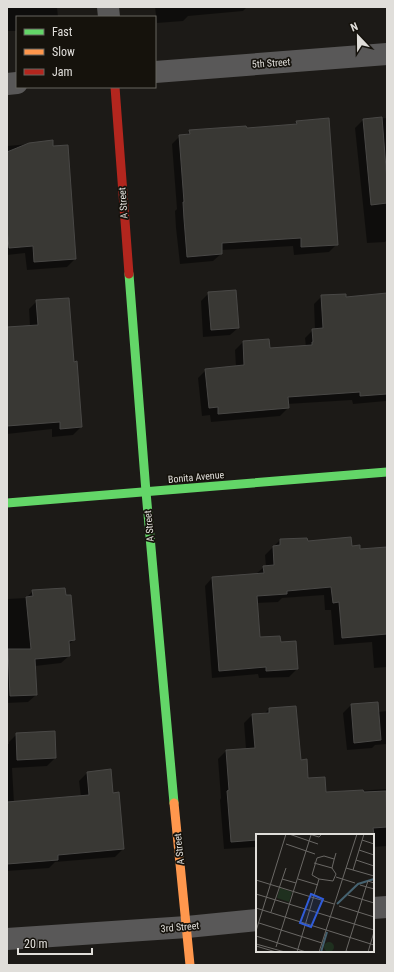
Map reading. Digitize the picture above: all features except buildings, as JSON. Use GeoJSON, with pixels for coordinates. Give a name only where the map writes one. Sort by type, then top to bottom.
{"type":"FeatureCollection","features":[{"type":"Feature","properties":{"kind":"street","name":"5th Street"},"geometry":{"type":"LineString","coordinates":[[156,72],[387,54]]}},
{"type":"Feature","properties":{"kind":"street","name":"A Street"},"geometry":{"type":"LineString","coordinates":[[115,88],[146,492],[165,710],[190,965]]}},
{"type":"Feature","properties":{"kind":"street","name":"Bonita Avenue"},"geometry":{"type":"LineString","coordinates":[[7,503],[387,472]]}},
{"type":"Feature","properties":{"kind":"street"},"geometry":{"type":"LineString","coordinates":[[374,908],[387,907]]}},
{"type":"Feature","properties":{"kind":"street","name":"3rd Street"},"geometry":{"type":"LineString","coordinates":[[7,939],[187,927],[256,920]]}},
{"type":"Feature","properties":{"kind":"traffic: fast"},"geometry":{"type":"LineString","coordinates":[[129,274],[146,492],[174,803]]}},
{"type":"Feature","properties":{"kind":"traffic: fast"},"geometry":{"type":"LineString","coordinates":[[7,503],[387,472]]}},
{"type":"Feature","properties":{"kind":"traffic: slow"},"geometry":{"type":"LineString","coordinates":[[174,803],[190,965]]}},
{"type":"Feature","properties":{"kind":"traffic: jam"},"geometry":{"type":"LineString","coordinates":[[115,88],[129,274]]}}]}
